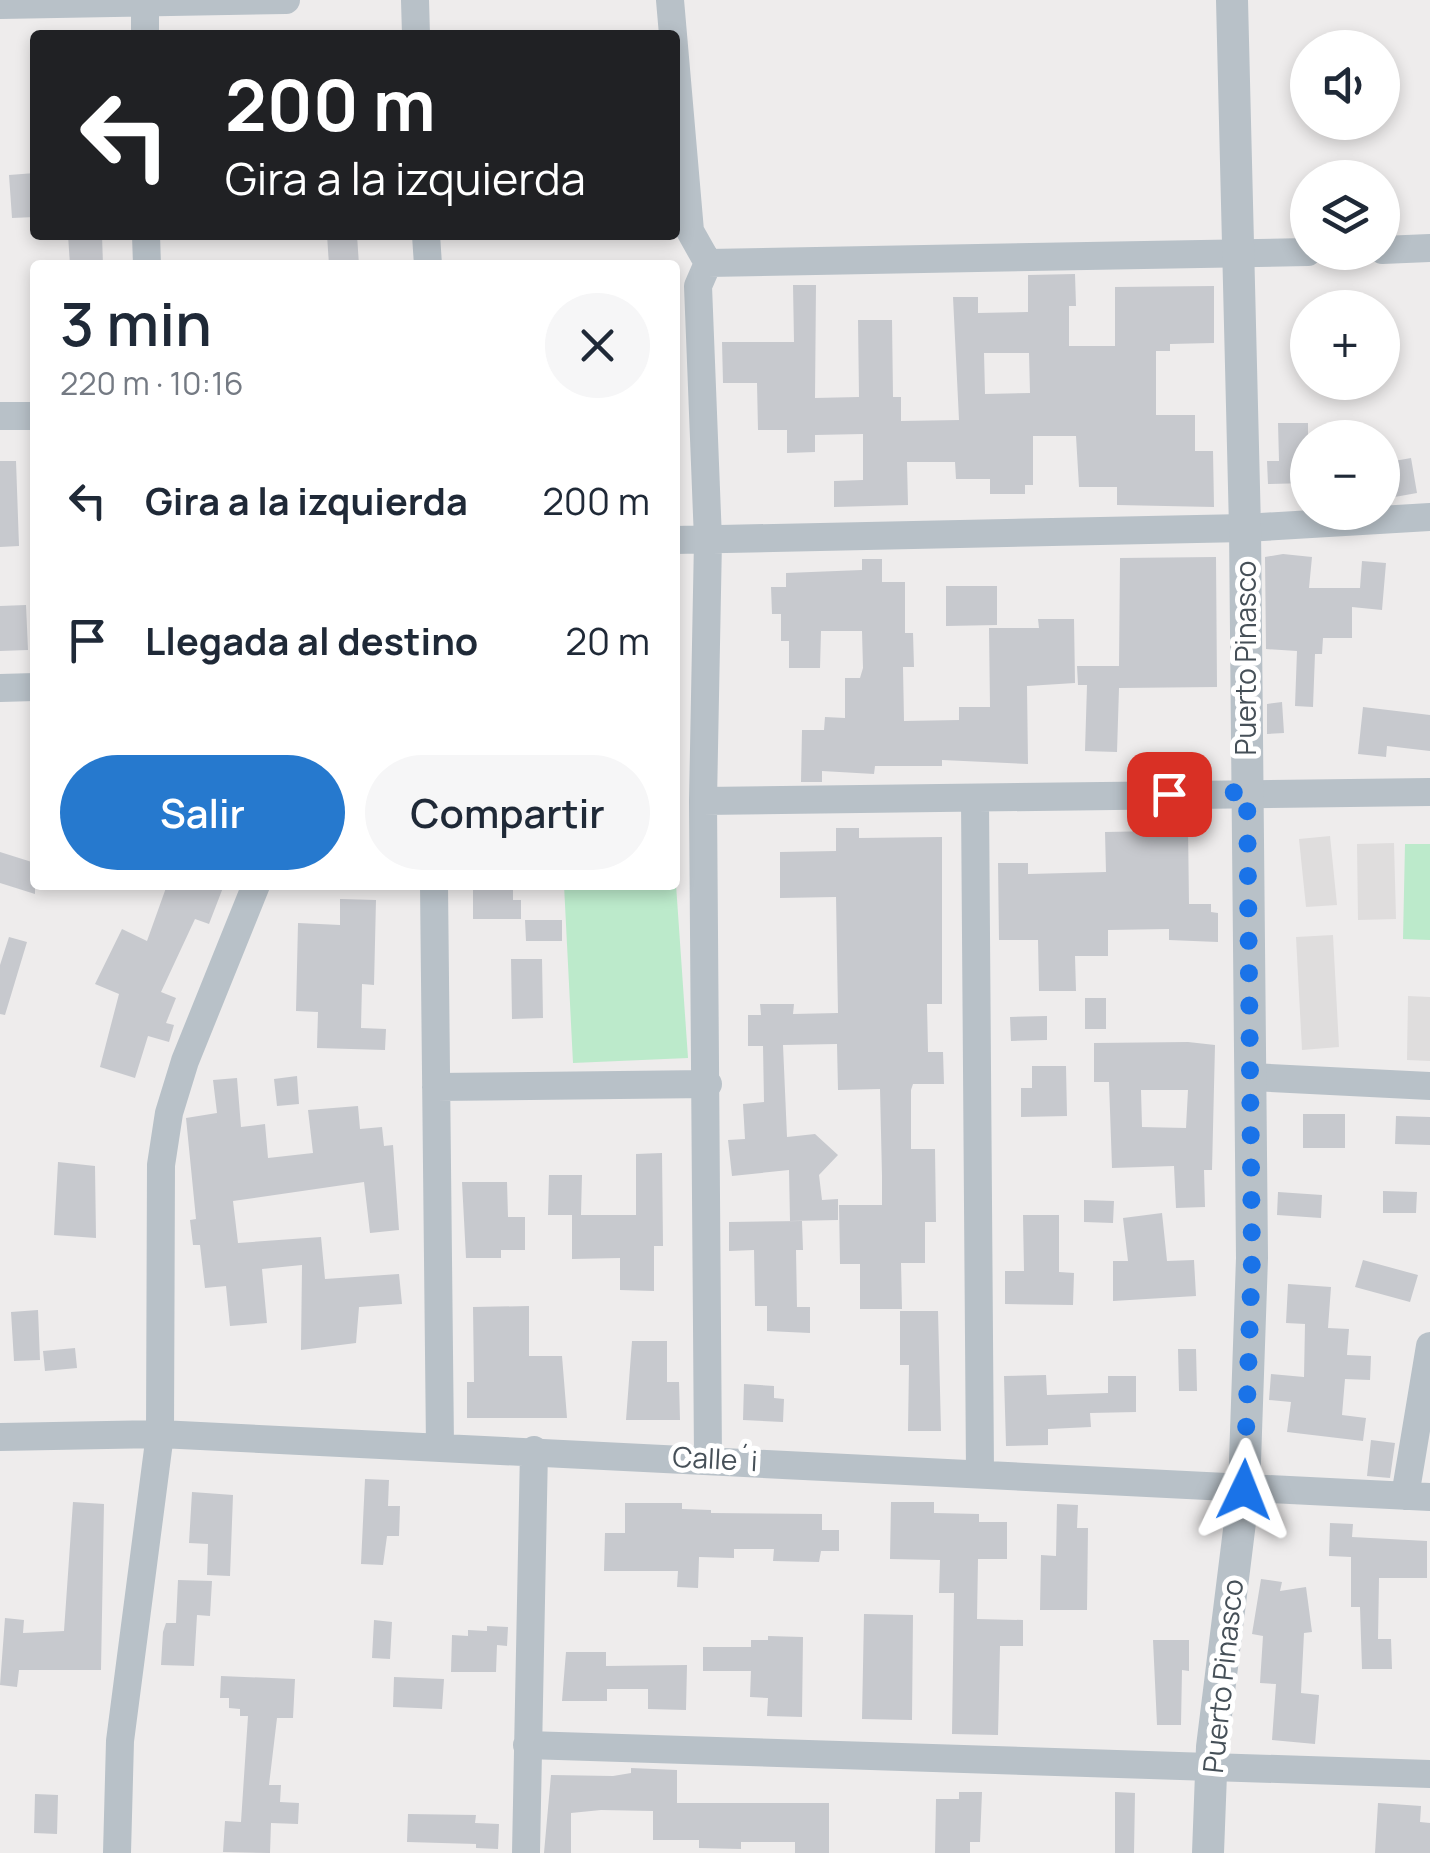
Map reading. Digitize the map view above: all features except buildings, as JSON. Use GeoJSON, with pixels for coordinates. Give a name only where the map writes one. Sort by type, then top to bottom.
{"type":"FeatureCollection","features":[{"type":"Feature","properties":{"kind":"street"},"geometry":{"type":"LineString","coordinates":[[0,4],[286,0]]}},
{"type":"Feature","properties":{"kind":"street"},"geometry":{"type":"LineString","coordinates":[[415,0],[416,30]]}},
{"type":"Feature","properties":{"kind":"street"},"geometry":{"type":"LineString","coordinates":[[670,0],[673,30]]}},
{"type":"Feature","properties":{"kind":"street","name":"Puerto Pinasco"},"geometry":{"type":"LineString","coordinates":[[1208,1853],[1212,1767],[1244,1490],[1252,1077],[1245,528],[1232,0]]}},
{"type":"Feature","properties":{"kind":"street"},"geometry":{"type":"LineString","coordinates":[[145,2],[145,30]]}},
{"type":"Feature","properties":{"kind":"street"},"geometry":{"type":"LineString","coordinates":[[680,116],[690,231],[708,263]]}},
{"type":"Feature","properties":{"kind":"street"},"geometry":{"type":"LineString","coordinates":[[1400,249],[1430,248]]}},
{"type":"Feature","properties":{"kind":"street"},"geometry":{"type":"LineString","coordinates":[[708,263],[1290,253]]}},
{"type":"Feature","properties":{"kind":"street"},"geometry":{"type":"LineString","coordinates":[[708,263],[698,286],[708,540],[703,801],[708,1458]]}},
{"type":"Feature","properties":{"kind":"street"},"geometry":{"type":"LineString","coordinates":[[0,416],[30,416]]}},
{"type":"Feature","properties":{"kind":"street"},"geometry":{"type":"LineString","coordinates":[[680,540],[1245,528],[1430,517]]}},
{"type":"Feature","properties":{"kind":"street"},"geometry":{"type":"LineString","coordinates":[[0,688],[30,687]]}},
{"type":"Feature","properties":{"kind":"street"},"geometry":{"type":"LineString","coordinates":[[703,801],[1430,792]]}},
{"type":"Feature","properties":{"kind":"street"},"geometry":{"type":"LineString","coordinates":[[975,800],[980,1472]]}},
{"type":"Feature","properties":{"kind":"street"},"geometry":{"type":"LineString","coordinates":[[117,1853],[120,1740],[160,1434],[161,1165],[169,1113],[184,1061],[254,890]]}},
{"type":"Feature","properties":{"kind":"street"},"geometry":{"type":"LineString","coordinates":[[434,890],[440,1446]]}},
{"type":"Feature","properties":{"kind":"street"},"geometry":{"type":"LineString","coordinates":[[1252,1077],[1430,1086]]}},
{"type":"Feature","properties":{"kind":"street"},"geometry":{"type":"LineString","coordinates":[[436,1086],[708,1084]]}},
{"type":"Feature","properties":{"kind":"street"},"geometry":{"type":"LineString","coordinates":[[1417,1497],[1430,1346]]}},
{"type":"Feature","properties":{"kind":"street","name":"Calle´i"},"geometry":{"type":"LineString","coordinates":[[0,1437],[160,1434],[708,1458],[1417,1497]]}},
{"type":"Feature","properties":{"kind":"street"},"geometry":{"type":"LineString","coordinates":[[526,1853],[534,1450]]}},
{"type":"Feature","properties":{"kind":"street"},"geometry":{"type":"LineString","coordinates":[[528,1744],[1430,1774]]}},
{"type":"Feature","properties":{"kind":"shaded area"},"geometry":{"type":"Polygon","coordinates":[[[1330,836],[1337,905],[1306,907],[1299,839],[1330,836]]]}},
{"type":"Feature","properties":{"kind":"shaded area"},"geometry":{"type":"Polygon","coordinates":[[[1394,843],[1396,919],[1358,920],[1357,844],[1394,843]]]}},
{"type":"Feature","properties":{"kind":"shaded area"},"geometry":{"type":"Polygon","coordinates":[[[1333,935],[1339,1047],[1302,1050],[1296,937],[1333,935]]]}},
{"type":"Feature","properties":{"kind":"shaded area"},"geometry":{"type":"Polygon","coordinates":[[[1408,996],[1430,997],[1430,1061],[1407,1060],[1408,996]]]}},
{"type":"Feature","properties":{"kind":"green space"},"geometry":{"type":"Polygon","coordinates":[[[1405,844],[1430,844],[1430,940],[1403,939],[1405,844]]]}},
{"type":"Feature","properties":{"kind":"green space"},"geometry":{"type":"Polygon","coordinates":[[[564,890],[676,890],[688,1058],[573,1063],[564,890]]]}},
{"type":"Feature","properties":{"kind":"route"},"geometry":{"type":"LineString","coordinates":[[1169,794],[1247,792],[1252,1258],[1244,1490]]}}]}
